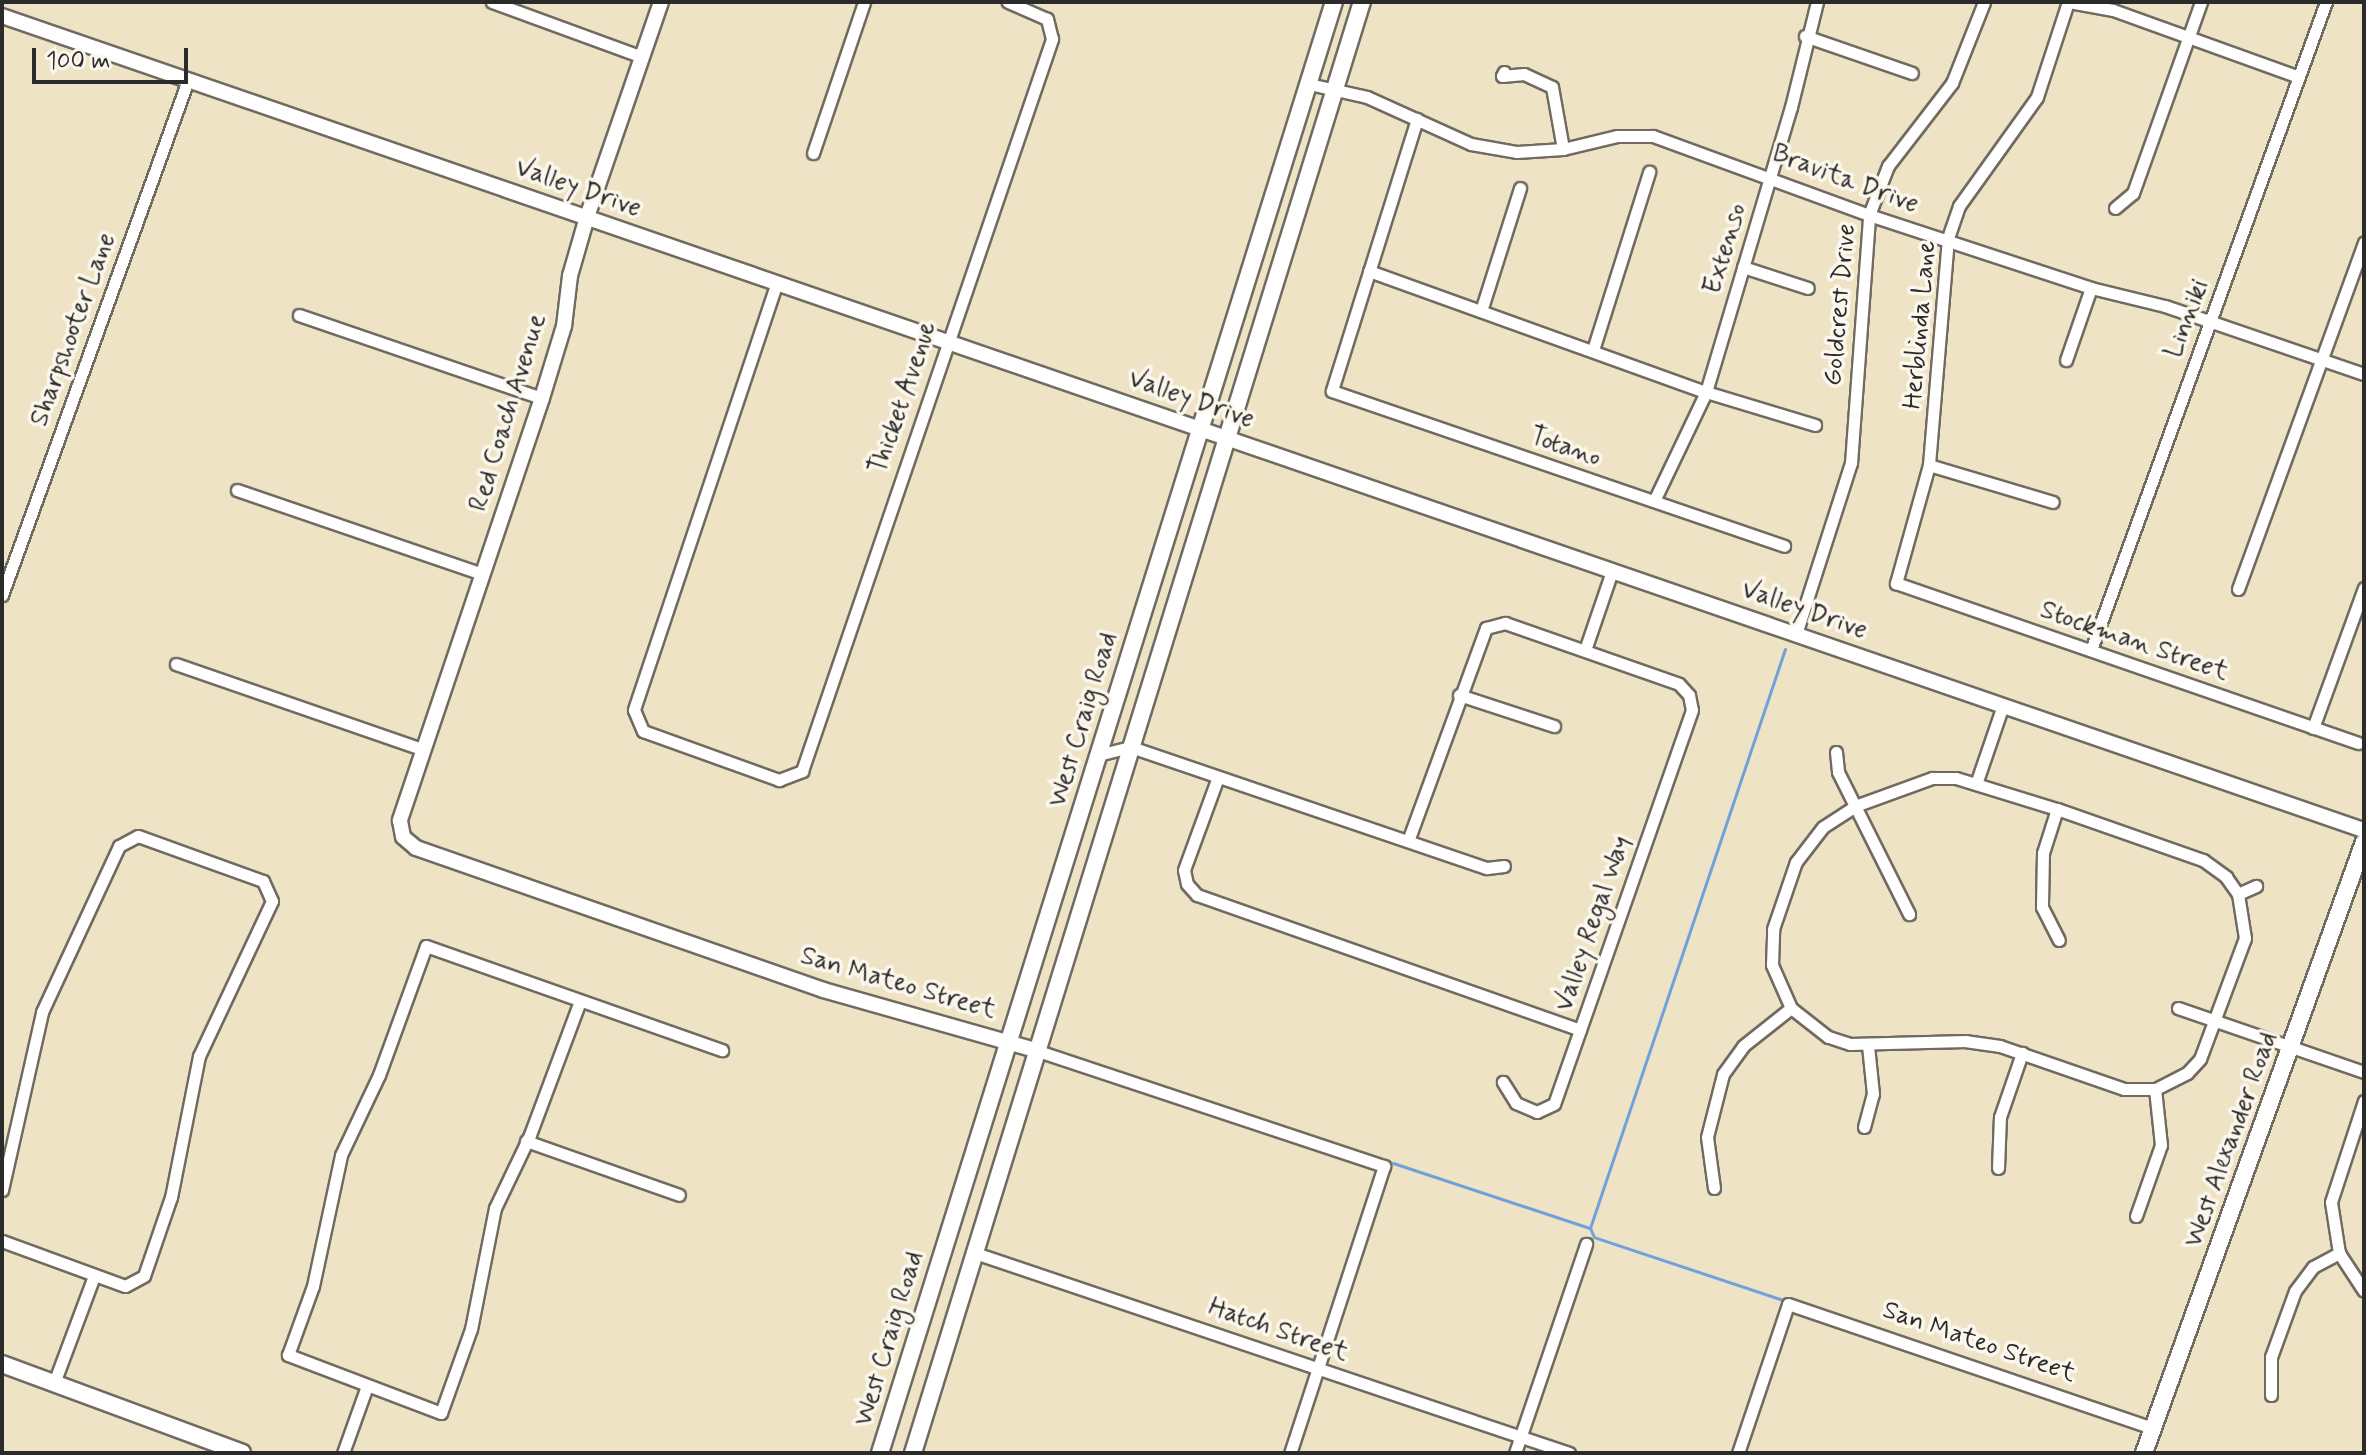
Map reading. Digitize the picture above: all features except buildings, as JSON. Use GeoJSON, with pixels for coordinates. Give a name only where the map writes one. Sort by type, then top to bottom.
{"type":"FeatureCollection","features":[{"type":"Feature","properties":{"kind":"main road","name":"West Craig Road"},"geometry":{"type":"LineString","coordinates":[[880,1453],[1334,2]]}},
{"type":"Feature","properties":{"kind":"main road","name":"West Craig Road"},"geometry":{"type":"LineString","coordinates":[[913,1453],[972,1252],[1362,2]]}},
{"type":"Feature","properties":{"kind":"main road","name":"West Alexander Road"},"geometry":{"type":"LineString","coordinates":[[2144,1453],[2364,842]]}},
{"type":"Feature","properties":{"kind":"main road"},"geometry":{"type":"LineString","coordinates":[[2,1364],[242,1453]]}},
{"type":"Feature","properties":{"kind":"main road"},"geometry":{"type":"LineString","coordinates":[[907,1366],[936,1376]]}},
{"type":"Feature","properties":{"kind":"street"},"geometry":{"type":"LineString","coordinates":[[492,2],[642,57]]}},
{"type":"Feature","properties":{"kind":"street","name":"Red Coach Avenue"},"geometry":{"type":"LineString","coordinates":[[403,837],[400,821],[542,398],[564,326],[570,276],[587,217],[661,2]]}},
{"type":"Feature","properties":{"kind":"street"},"geometry":{"type":"LineString","coordinates":[[813,153],[864,2]]}},
{"type":"Feature","properties":{"kind":"street","name":"Thicket Avenue"},"geometry":{"type":"LineString","coordinates":[[777,282],[634,710],[635,721],[643,731],[779,780],[792,779],[802,771],[1052,28],[1039,13],[1008,2]]}},
{"type":"Feature","properties":{"kind":"street","name":"Extenso"},"geometry":{"type":"LineString","coordinates":[[1654,501],[1706,392],[1771,176],[1805,36],[1817,2]]}},
{"type":"Feature","properties":{"kind":"street","name":"Goldcrest Drive"},"geometry":{"type":"LineString","coordinates":[[1796,634],[1851,463],[1869,215],[1888,166],[1952,83],[1970,48],[1984,2]]}},
{"type":"Feature","properties":{"kind":"street"},"geometry":{"type":"LineString","coordinates":[[2068,2],[2113,10],[2299,77]]}},
{"type":"Feature","properties":{"kind":"street","name":"Herblinda Lane"},"geometry":{"type":"LineString","coordinates":[[1896,583],[1929,465],[1948,238],[1959,206],[2037,97],[2068,2]]}},
{"type":"Feature","properties":{"kind":"street"},"geometry":{"type":"LineString","coordinates":[[2115,208],[2133,193],[2201,2]]}},
{"type":"Feature","properties":{"kind":"street","name":"Linniki"},"geometry":{"type":"LineString","coordinates":[[2091,650],[2326,2]]}},
{"type":"Feature","properties":{"kind":"street","name":"Valley Drive"},"geometry":{"type":"LineString","coordinates":[[2,16],[2364,830]]}},
{"type":"Feature","properties":{"kind":"street"},"geometry":{"type":"LineString","coordinates":[[1805,36],[1912,73]]}},
{"type":"Feature","properties":{"kind":"street"},"geometry":{"type":"LineString","coordinates":[[1504,72],[1502,76],[1524,74],[1552,87],[1563,149]]}},
{"type":"Feature","properties":{"kind":"street","name":"Sharpshooter Lane"},"geometry":{"type":"LineString","coordinates":[[2,595],[188,80]]}},
{"type":"Feature","properties":{"kind":"street","name":"Bravita Drive"},"geometry":{"type":"LineString","coordinates":[[1309,84],[1367,97],[1471,144],[1517,152],[1563,149],[1617,136],[1653,136],[1771,176],[1869,215],[1948,238],[2091,288],[2210,321],[2364,374]]}},
{"type":"Feature","properties":{"kind":"street"},"geometry":{"type":"LineString","coordinates":[[1417,119],[1369,271],[1706,392],[1815,425]]}},
{"type":"Feature","properties":{"kind":"street"},"geometry":{"type":"LineString","coordinates":[[1593,350],[1649,172]]}},
{"type":"Feature","properties":{"kind":"street"},"geometry":{"type":"LineString","coordinates":[[1481,311],[1520,188]]}},
{"type":"Feature","properties":{"kind":"street"},"geometry":{"type":"LineString","coordinates":[[2238,589],[2364,242]]}},
{"type":"Feature","properties":{"kind":"street"},"geometry":{"type":"LineString","coordinates":[[1743,267],[1808,288]]}},
{"type":"Feature","properties":{"kind":"street","name":"Totano"},"geometry":{"type":"LineString","coordinates":[[1369,271],[1332,391],[1784,546]]}},
{"type":"Feature","properties":{"kind":"street"},"geometry":{"type":"LineString","coordinates":[[2066,360],[2091,288]]}},
{"type":"Feature","properties":{"kind":"street"},"geometry":{"type":"LineString","coordinates":[[299,315],[542,398]]}},
{"type":"Feature","properties":{"kind":"street"},"geometry":{"type":"LineString","coordinates":[[1929,465],[2053,502]]}},
{"type":"Feature","properties":{"kind":"street"},"geometry":{"type":"LineString","coordinates":[[237,490],[483,574]]}},
{"type":"Feature","properties":{"kind":"street"},"geometry":{"type":"LineString","coordinates":[[1408,841],[1479,635],[1495,623],[1585,650],[1612,571]]}},
{"type":"Feature","properties":{"kind":"street","name":"Stockman Street"},"geometry":{"type":"LineString","coordinates":[[1896,583],[2358,743]]}},
{"type":"Feature","properties":{"kind":"street"},"geometry":{"type":"LineString","coordinates":[[2313,728],[2364,588]]}},
{"type":"Feature","properties":{"kind":"street","name":"Valley Regal Way"},"geometry":{"type":"LineString","coordinates":[[1503,1082],[1516,1103],[1537,1112],[1549,1109],[1580,1030],[1692,710],[1689,695],[1679,684],[1585,650]]}},
{"type":"Feature","properties":{"kind":"street"},"geometry":{"type":"LineString","coordinates":[[176,664],[424,750]]}},
{"type":"Feature","properties":{"kind":"street"},"geometry":{"type":"LineString","coordinates":[[1459,695],[1554,726]]}},
{"type":"Feature","properties":{"kind":"street"},"geometry":{"type":"LineString","coordinates":[[1976,784],[2003,705]]}},
{"type":"Feature","properties":{"kind":"street"},"geometry":{"type":"LineString","coordinates":[[1098,755],[1131,747],[1487,868],[1504,866]]}},
{"type":"Feature","properties":{"kind":"street"},"geometry":{"type":"LineString","coordinates":[[1836,752],[1838,772],[1909,914]]}},
{"type":"Feature","properties":{"kind":"street"},"geometry":{"type":"LineString","coordinates":[[1218,777],[1184,870],[1187,884],[1197,895],[1580,1030]]}},
{"type":"Feature","properties":{"kind":"street"},"geometry":{"type":"LineString","coordinates":[[1932,778],[1976,784],[2203,860],[2226,877],[2238,894],[2245,938],[2200,1059],[2187,1073],[2155,1089],[2124,1089],[2022,1053],[1966,1041],[1868,1046],[1828,1037],[1791,1008],[1772,965],[1773,929],[1796,862],[1809,841],[1855,806],[1932,778]]}},
{"type":"Feature","properties":{"kind":"street"},"geometry":{"type":"LineString","coordinates":[[2057,809],[2043,853],[2042,907],[2059,940]]}},
{"type":"Feature","properties":{"kind":"street","name":"San Mateo Street"},"geometry":{"type":"LineString","coordinates":[[403,837],[416,848],[823,990],[1009,1041],[1384,1166],[1319,1368]]}},
{"type":"Feature","properties":{"kind":"street"},"geometry":{"type":"LineString","coordinates":[[2,1190],[42,1012],[127,839],[152,841],[263,881],[270,889],[272,901],[258,937],[199,1056],[171,1197],[144,1276],[135,1285],[94,1276],[2,1241]]}},
{"type":"Feature","properties":{"kind":"street"},"geometry":{"type":"LineString","coordinates":[[2238,894],[2256,886]]}},
{"type":"Feature","properties":{"kind":"street"},"geometry":{"type":"LineString","coordinates":[[580,1001],[526,1141],[495,1208],[471,1329],[441,1413],[288,1355],[313,1286],[341,1155],[379,1075],[426,946],[722,1050]]}},
{"type":"Feature","properties":{"kind":"street"},"geometry":{"type":"LineString","coordinates":[[1714,1188],[1707,1137],[1723,1074],[1743,1046],[1791,1008]]}},
{"type":"Feature","properties":{"kind":"street"},"geometry":{"type":"LineString","coordinates":[[2178,1008],[2364,1072]]}},
{"type":"Feature","properties":{"kind":"street"},"geometry":{"type":"LineString","coordinates":[[1864,1127],[1873,1094],[1868,1046]]}},
{"type":"Feature","properties":{"kind":"street"},"geometry":{"type":"LineString","coordinates":[[1998,1168],[2000,1117],[2022,1053]]}},
{"type":"Feature","properties":{"kind":"street"},"geometry":{"type":"LineString","coordinates":[[2136,1216],[2161,1145],[2155,1089]]}},
{"type":"Feature","properties":{"kind":"street"},"geometry":{"type":"LineString","coordinates":[[2364,1101],[2331,1202],[2339,1253],[2364,1291]]}},
{"type":"Feature","properties":{"kind":"street"},"geometry":{"type":"LineString","coordinates":[[526,1141],[679,1195]]}},
{"type":"Feature","properties":{"kind":"street"},"geometry":{"type":"LineString","coordinates":[[1515,1453],[1586,1244]]}},
{"type":"Feature","properties":{"kind":"street","name":"Hatch Street"},"geometry":{"type":"LineString","coordinates":[[972,1252],[1569,1453]]}},
{"type":"Feature","properties":{"kind":"street"},"geometry":{"type":"LineString","coordinates":[[2271,1395],[2271,1357],[2295,1291],[2313,1267],[2339,1253]]}},
{"type":"Feature","properties":{"kind":"street"},"geometry":{"type":"LineString","coordinates":[[54,1383],[94,1276]]}},
{"type":"Feature","properties":{"kind":"street","name":"San Mateo Street"},"geometry":{"type":"LineString","coordinates":[[1738,1453],[1788,1304],[2153,1428]]}},
{"type":"Feature","properties":{"kind":"street"},"geometry":{"type":"LineString","coordinates":[[1290,1453],[1319,1368]]}},
{"type":"Feature","properties":{"kind":"street"},"geometry":{"type":"LineString","coordinates":[[343,1453],[367,1386]]}},
{"type":"Feature","properties":{"kind":"waterway"},"geometry":{"type":"LineString","coordinates":[[1780,1299],[1594,1237],[1590,1228],[1785,649]]}},
{"type":"Feature","properties":{"kind":"waterway"},"geometry":{"type":"LineString","coordinates":[[1393,1163],[1590,1228]]}}]}
